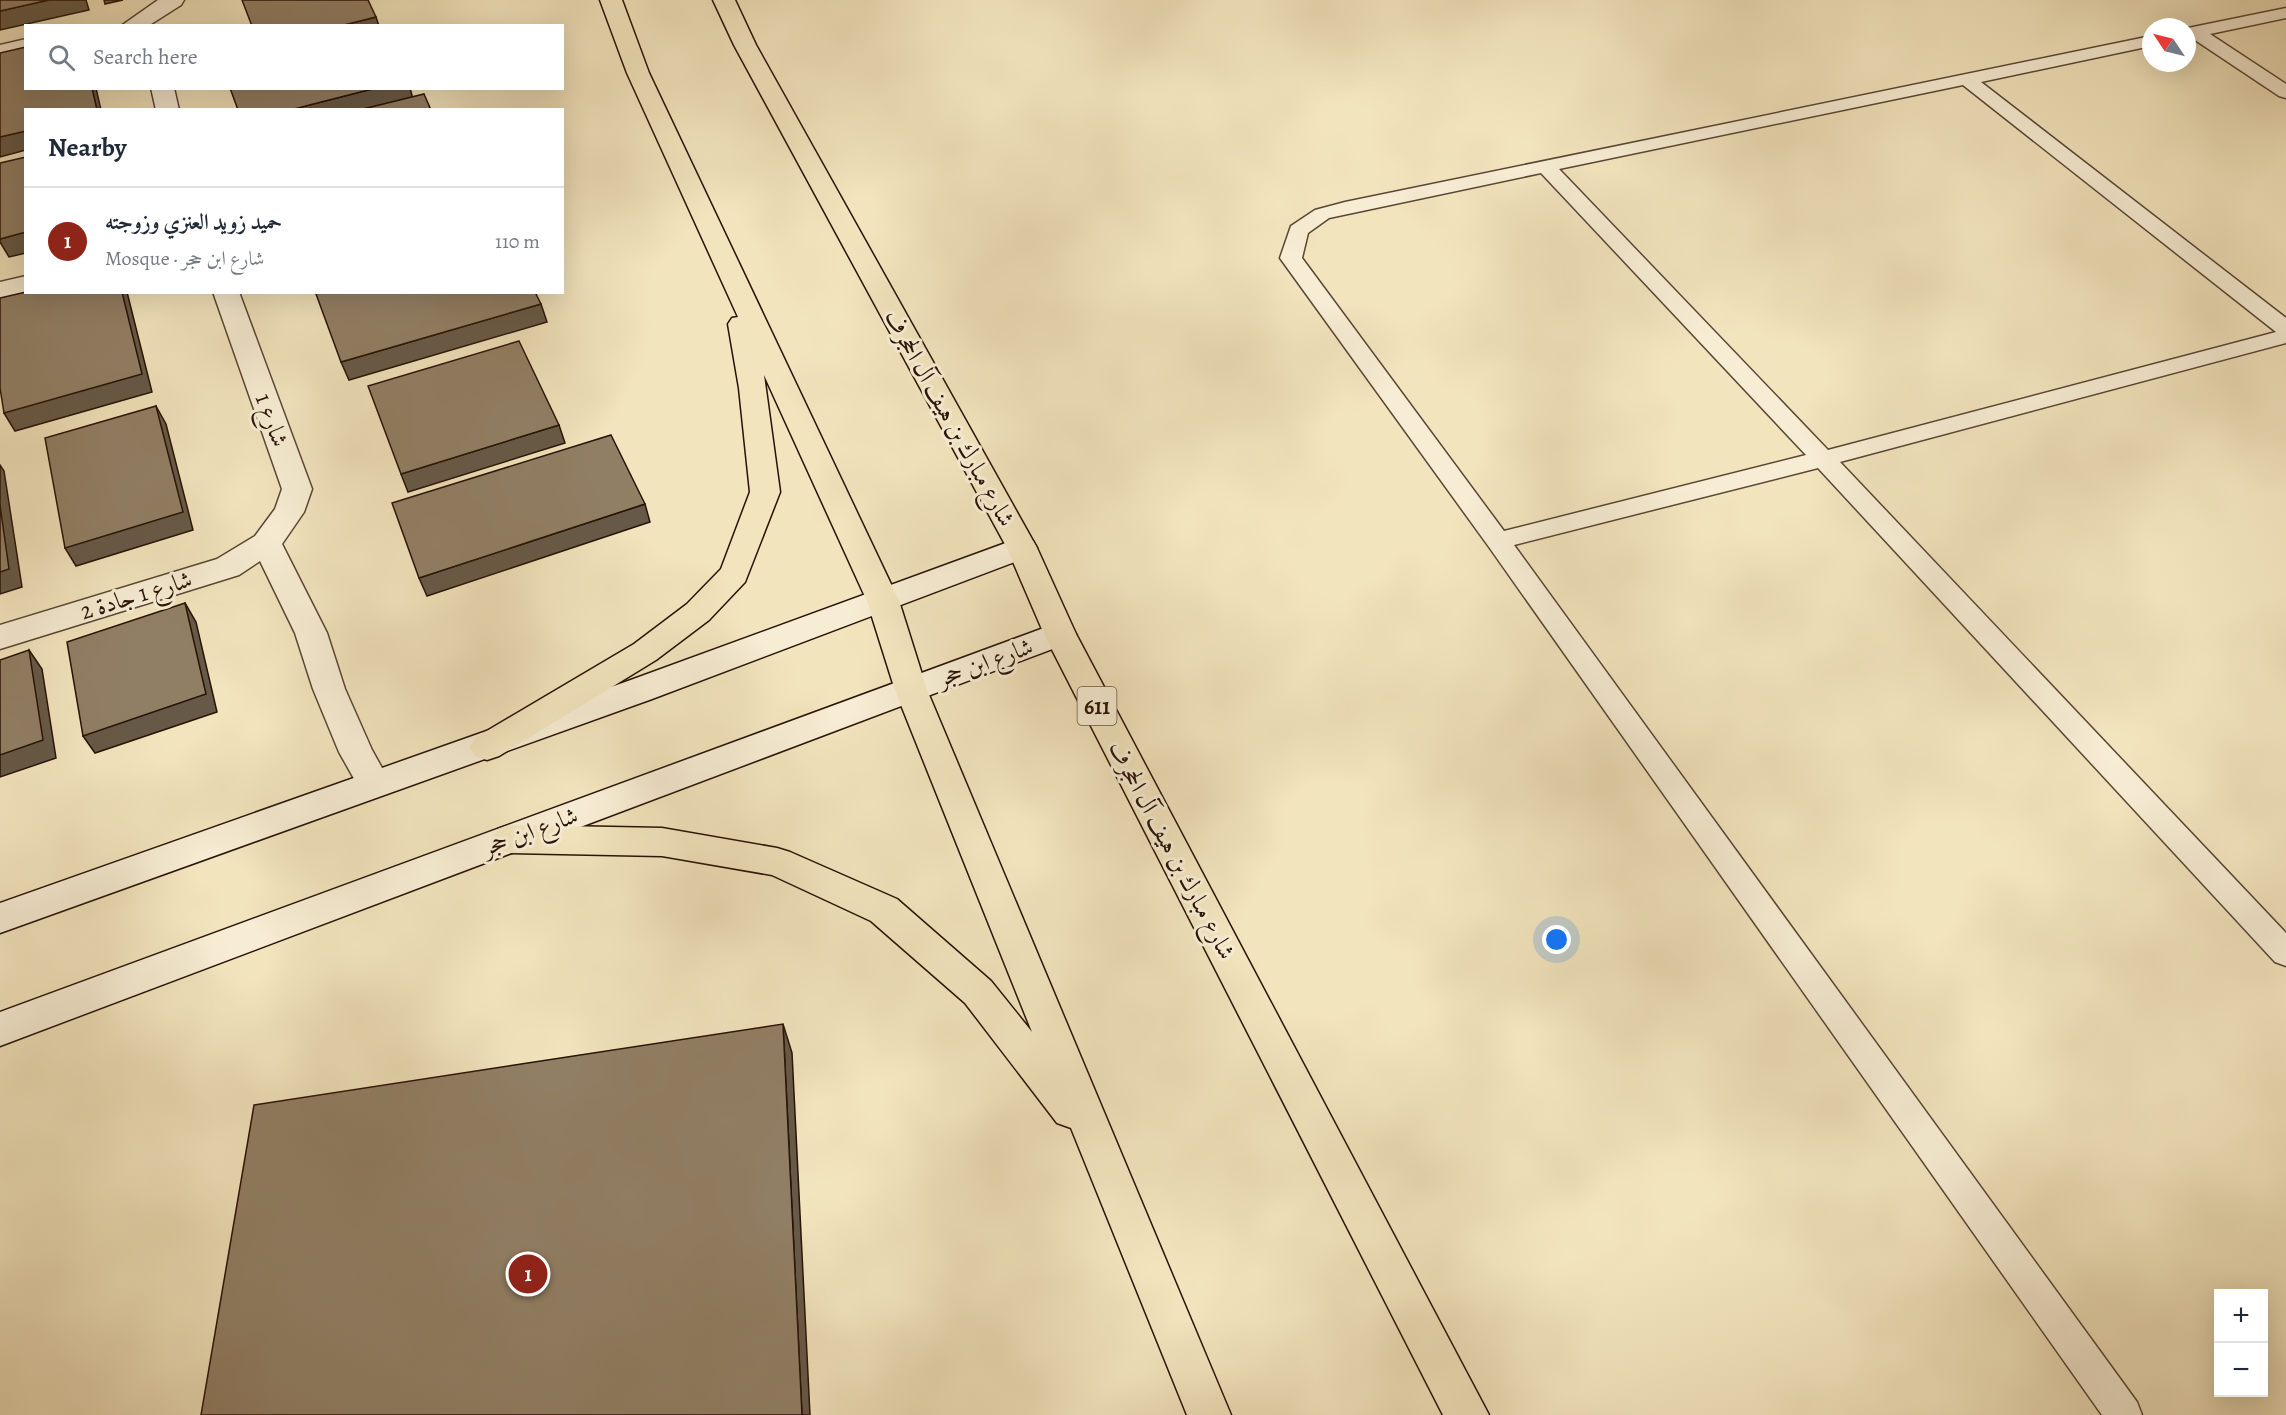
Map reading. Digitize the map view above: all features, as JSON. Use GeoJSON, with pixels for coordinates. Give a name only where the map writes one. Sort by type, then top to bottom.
{"type":"FeatureCollection","features":[{"type":"Feature","properties":{"kind":"main road"},"geometry":{"type":"LineString","coordinates":[[135,24],[173,0]]}},
{"type":"Feature","properties":{"kind":"main road"},"geometry":{"type":"LineString","coordinates":[[611,0],[638,73],[883,602],[910,690],[1209,1415]]}},
{"type":"Feature","properties":{"kind":"main road","name":"شارع مبارك بن هيف آل الحجرف"},"geometry":{"type":"LineString","coordinates":[[724,0],[751,56],[1022,548],[1060,634],[1467,1415]]}},
{"type":"Feature","properties":{"kind":"main road"},"geometry":{"type":"LineString","coordinates":[[0,52],[24,46]]}},
{"type":"Feature","properties":{"kind":"main road"},"geometry":{"type":"LineString","coordinates":[[163,90],[167,108]]}},
{"type":"Feature","properties":{"kind":"main road"},"geometry":{"type":"LineString","coordinates":[[487,747],[645,652],[698,612],[734,574],[765,492],[753,388],[732,275]]}},
{"type":"Feature","properties":{"kind":"main road"},"geometry":{"type":"LineString","coordinates":[[0,290],[24,284]]}},
{"type":"Feature","properties":{"kind":"main road","name":"شارع 1"},"geometry":{"type":"LineString","coordinates":[[227,294],[297,489],[289,512],[266,543]]}},
{"type":"Feature","properties":{"kind":"main road"},"geometry":{"type":"LineString","coordinates":[[266,543],[311,633],[329,689],[353,745],[374,784]]}},
{"type":"Feature","properties":{"kind":"main road","name":"شارع 1 جادة 2"},"geometry":{"type":"LineString","coordinates":[[0,637],[228,567],[266,543]]}},
{"type":"Feature","properties":{"kind":"main road"},"geometry":{"type":"LineString","coordinates":[[0,918],[374,784],[487,747],[883,602],[1022,548]]}},
{"type":"Feature","properties":{"kind":"main road","name":"شارع ابن حجر"},"geometry":{"type":"LineString","coordinates":[[0,1029],[1060,634]]}},
{"type":"Feature","properties":{"kind":"main road"},"geometry":{"type":"LineString","coordinates":[[510,839],[662,842],[777,861],[884,910],[978,992],[1095,1139]]}},
{"type":"Feature","properties":{"kind":"lane"},"geometry":{"type":"LineString","coordinates":[[2196,32],[2286,13]]}},
{"type":"Feature","properties":{"kind":"lane"},"geometry":{"type":"LineString","coordinates":[[2196,36],[2286,92]]}},
{"type":"Feature","properties":{"kind":"lane"},"geometry":{"type":"LineString","coordinates":[[2124,1415],[1498,541],[1291,258],[1298,230],[1322,214],[1352,206],[2142,43]]}},
{"type":"Feature","properties":{"kind":"lane"},"geometry":{"type":"LineString","coordinates":[[1966,79],[2286,329]]}},
{"type":"Feature","properties":{"kind":"lane"},"geometry":{"type":"LineString","coordinates":[[1545,166],[2286,953]]}},
{"type":"Feature","properties":{"kind":"lane"},"geometry":{"type":"LineString","coordinates":[[1498,541],[1823,459],[2286,336]]}},
{"type":"Feature","properties":{"kind":"building"},"geometry":{"type":"Polygon","coordinates":[[[0,0],[49,0],[0,11],[0,0]]]}},
{"type":"Feature","properties":{"kind":"building"},"geometry":{"type":"Polygon","coordinates":[[[242,0],[368,0],[376,17],[348,24],[251,24],[242,0]]]}},
{"type":"Feature","properties":{"kind":"building"},"geometry":{"type":"Polygon","coordinates":[[[24,47],[24,90],[92,90],[97,108],[24,108],[24,131],[0,137],[0,53],[24,47]]]}},
{"type":"Feature","properties":{"kind":"building"},"geometry":{"type":"Polygon","coordinates":[[[231,90],[368,90],[298,108],[237,108],[231,90]]]}},
{"type":"Feature","properties":{"kind":"building"},"geometry":{"type":"Polygon","coordinates":[[[424,94],[430,108],[367,108],[424,94]]]}},
{"type":"Feature","properties":{"kind":"building"},"geometry":{"type":"Polygon","coordinates":[[[24,157],[24,233],[0,239],[0,163],[24,157]]]}},
{"type":"Feature","properties":{"kind":"building"},"geometry":{"type":"Polygon","coordinates":[[[24,292],[122,294],[142,374],[4,413],[0,388],[0,298],[24,292]]]}},
{"type":"Feature","properties":{"kind":"building"},"geometry":{"type":"Polygon","coordinates":[[[316,294],[536,294],[541,304],[341,362],[316,294]]]}},
{"type":"Feature","properties":{"kind":"building"},"geometry":{"type":"Polygon","coordinates":[[[519,341],[559,425],[401,474],[368,386],[519,341]]]}},
{"type":"Feature","properties":{"kind":"building"},"geometry":{"type":"Polygon","coordinates":[[[156,406],[183,512],[65,548],[45,438],[156,406]]]}},
{"type":"Feature","properties":{"kind":"building"},"geometry":{"type":"Polygon","coordinates":[[[611,435],[645,504],[419,578],[392,503],[611,435]]]}},
{"type":"Feature","properties":{"kind":"building"},"geometry":{"type":"Polygon","coordinates":[[[0,505],[9,569],[0,572],[0,505]]]}},
{"type":"Feature","properties":{"kind":"building"},"geometry":{"type":"Polygon","coordinates":[[[185,603],[206,694],[83,736],[67,642],[185,603]]]}},
{"type":"Feature","properties":{"kind":"building"},"geometry":{"type":"Polygon","coordinates":[[[29,650],[43,740],[0,755],[0,660],[29,650]]]}},
{"type":"Feature","properties":{"kind":"building"},"geometry":{"type":"Polygon","coordinates":[[[783,1024],[802,1415],[201,1415],[254,1105],[783,1024]]]}},
{"type":"Feature","properties":{"kind":"place","name":"حميد زويد العنزي وزوجته"},"geometry":{"type":"Point","coordinates":[528,1274]}}]}
